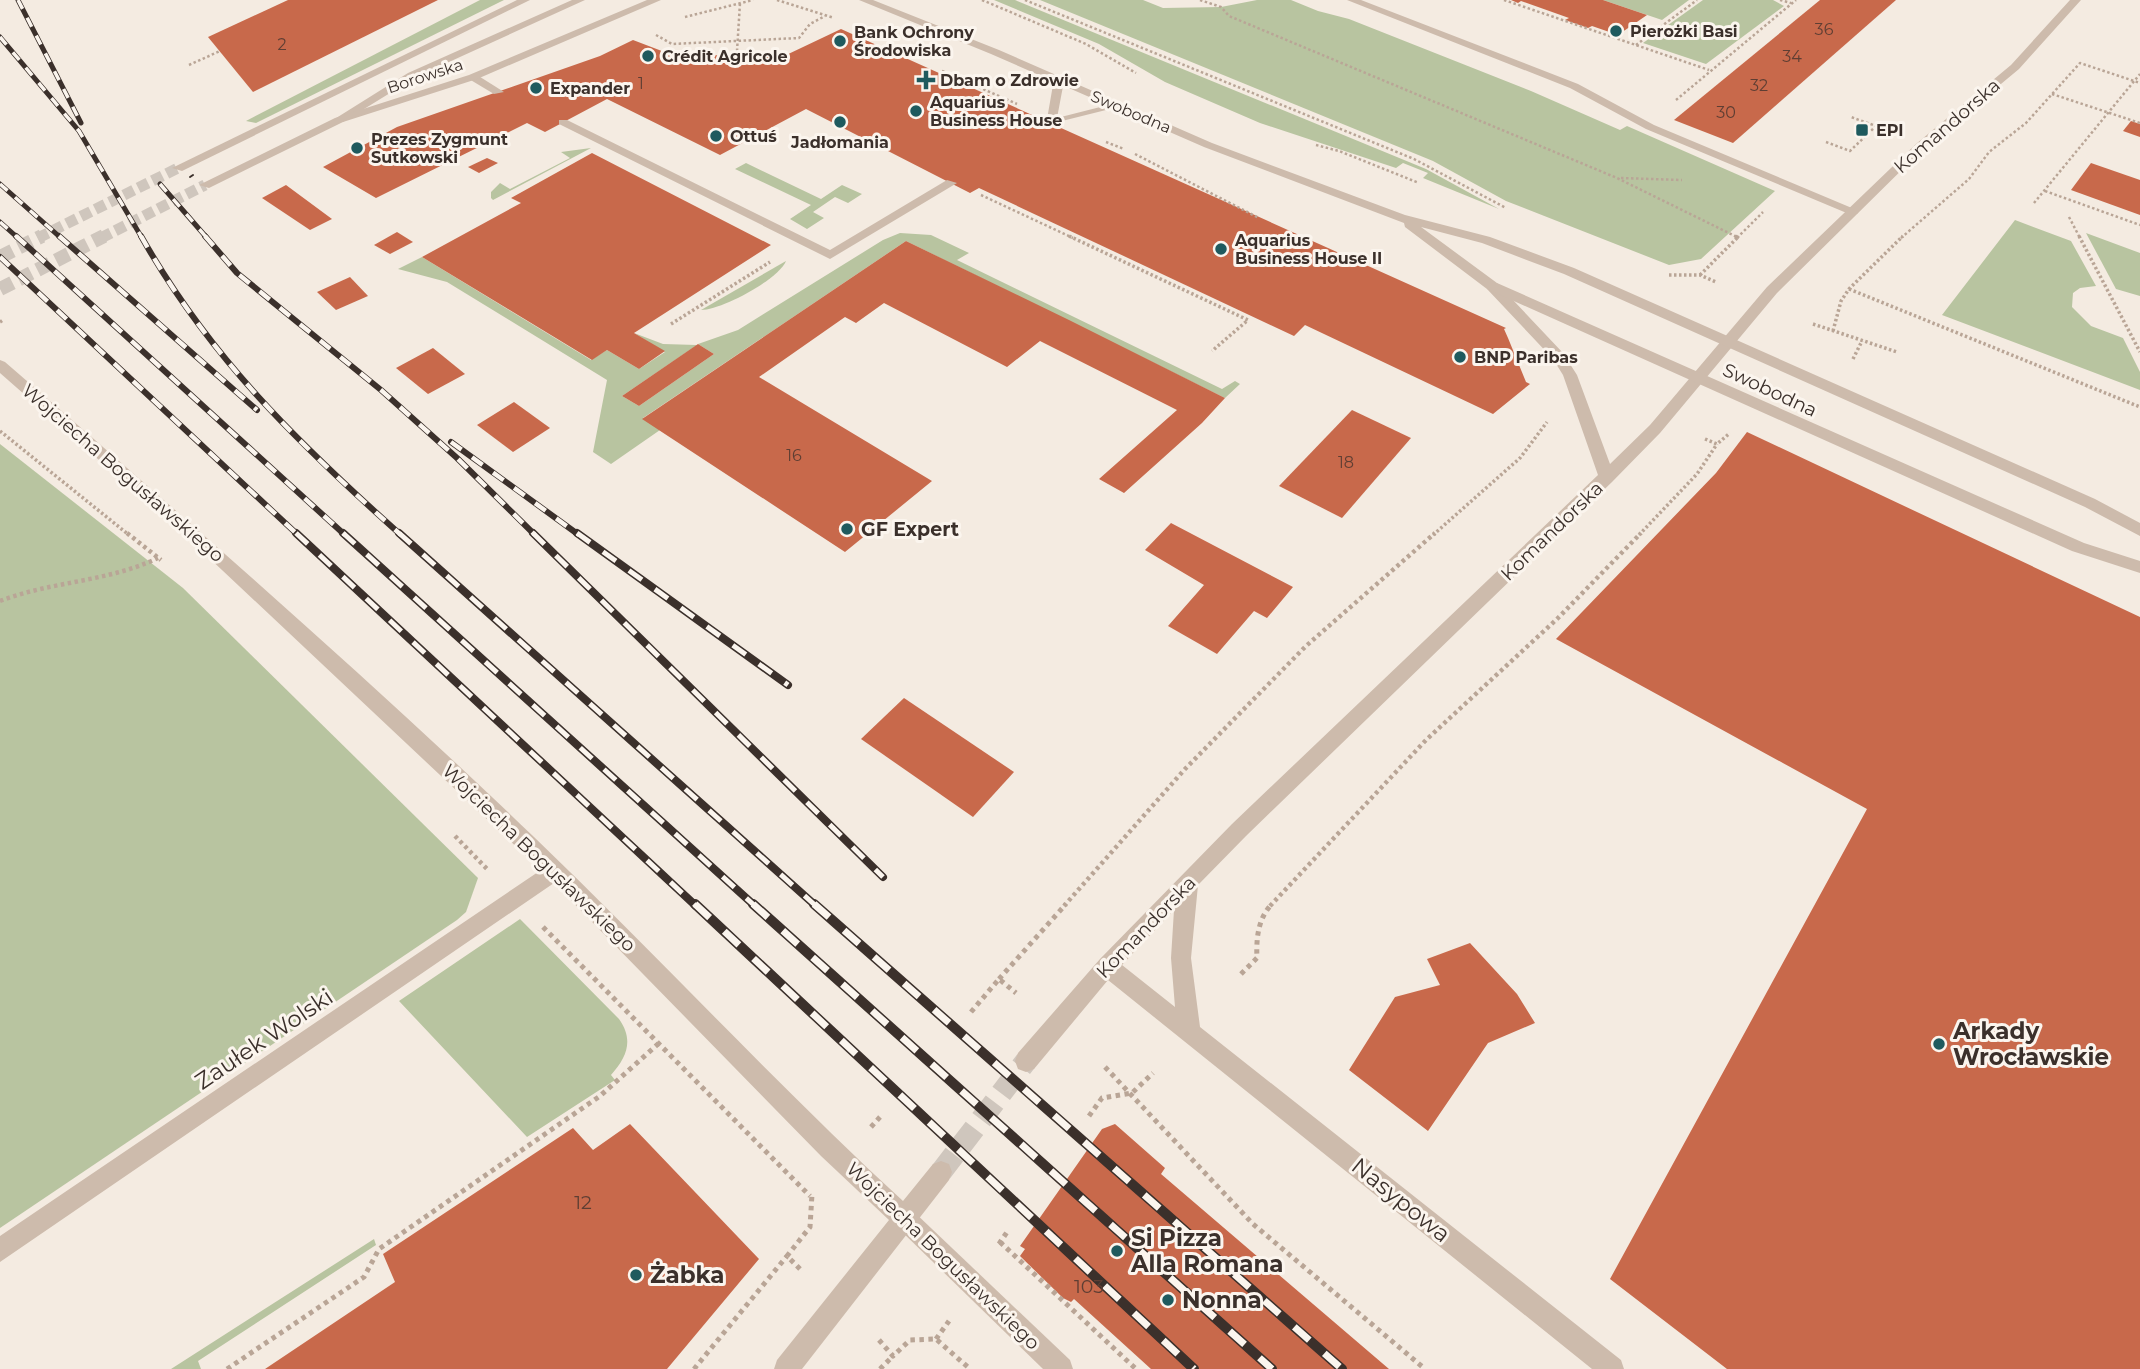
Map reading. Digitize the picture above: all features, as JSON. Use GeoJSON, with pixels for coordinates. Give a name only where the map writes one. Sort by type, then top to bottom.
{"type":"FeatureCollection","features":[{"type":"Feature","properties":{"kind":"street","name":"Borowska"},"geometry":{"type":"LineString","coordinates":[[178,168],[525,0]]}},
{"type":"Feature","properties":{"kind":"street"},"geometry":{"type":"LineString","coordinates":[[339,120],[412,75],[580,0]]}},
{"type":"Feature","properties":{"kind":"street","name":"Borowska"},"geometry":{"type":"LineString","coordinates":[[205,185],[339,120],[473,77],[656,0]]}},
{"type":"Feature","properties":{"kind":"street","name":"Swobodna"},"geometry":{"type":"LineString","coordinates":[[864,0],[995,52],[1208,145],[1401,218],[1486,240],[1643,302],[1872,408],[2091,503],[2140,530]]}},
{"type":"Feature","properties":{"kind":"street"},"geometry":{"type":"LineString","coordinates":[[1352,0],[1574,86],[1650,127],[1853,211]]}},
{"type":"Feature","properties":{"kind":"street","name":"Komandorska"},"geometry":{"type":"LineString","coordinates":[[1026,1061],[1107,966],[1315,755],[1393,685],[1655,429],[1772,290],[1920,146],[2015,67],[2077,0]]}},
{"type":"Feature","properties":{"kind":"street"},"geometry":{"type":"LineString","coordinates":[[473,77],[498,92]]}},
{"type":"Feature","properties":{"kind":"street"},"geometry":{"type":"LineString","coordinates":[[1058,80],[1050,123],[1116,106]]}},
{"type":"Feature","properties":{"kind":"street"},"geometry":{"type":"LineString","coordinates":[[563,122],[830,255],[951,183]]}},
{"type":"Feature","properties":{"kind":"street","name":"Swobodna"},"geometry":{"type":"LineString","coordinates":[[1401,218],[1492,286],[2078,547],[2140,567]]}},
{"type":"Feature","properties":{"kind":"street"},"geometry":{"type":"LineString","coordinates":[[1492,286],[1548,342],[1570,375],[1607,478]]}},
{"type":"Feature","properties":{"kind":"street","name":"Wojciecha Bogusławskiego"},"geometry":{"type":"LineString","coordinates":[[0,365],[195,535],[556,871],[830,1148],[1061,1369]]}},
{"type":"Feature","properties":{"kind":"street","name":"Zaułek Wolski"},"geometry":{"type":"LineString","coordinates":[[0,1250],[556,871]]}},
{"type":"Feature","properties":{"kind":"street"},"geometry":{"type":"LineString","coordinates":[[1189,882],[1181,919],[1180,960],[1182,995],[1189,1032]]}},
{"type":"Feature","properties":{"kind":"street","name":"Nasypowa"},"geometry":{"type":"LineString","coordinates":[[1107,966],[1612,1369]]}},
{"type":"Feature","properties":{"kind":"street"},"geometry":{"type":"LineString","coordinates":[[786,1369],[941,1172]]}},
{"type":"Feature","properties":{"kind":"path"},"geometry":{"type":"LineString","coordinates":[[982,0],[1086,44],[1144,77]]}},
{"type":"Feature","properties":{"kind":"path"},"geometry":{"type":"LineString","coordinates":[[1026,0],[1414,159],[1508,209]]}},
{"type":"Feature","properties":{"kind":"path"},"geometry":{"type":"LineString","coordinates":[[1200,0],[1221,7],[1229,16],[1617,178],[1739,238]]}},
{"type":"Feature","properties":{"kind":"path"},"geometry":{"type":"LineString","coordinates":[[1504,0],[1709,70]]}},
{"type":"Feature","properties":{"kind":"path"},"geometry":{"type":"LineString","coordinates":[[1635,46],[1698,0]]}},
{"type":"Feature","properties":{"kind":"path"},"geometry":{"type":"LineString","coordinates":[[1780,0],[1792,4]]}},
{"type":"Feature","properties":{"kind":"path"},"geometry":{"type":"LineString","coordinates":[[1671,105],[1709,70],[1796,0]]}},
{"type":"Feature","properties":{"kind":"path"},"geometry":{"type":"LineString","coordinates":[[737,51],[740,3]]}},
{"type":"Feature","properties":{"kind":"path"},"geometry":{"type":"LineString","coordinates":[[653,33],[672,44],[799,38],[810,24],[825,16]]}},
{"type":"Feature","properties":{"kind":"path"},"geometry":{"type":"LineString","coordinates":[[190,65],[220,51]]}},
{"type":"Feature","properties":{"kind":"path"},"geometry":{"type":"LineString","coordinates":[[1833,331],[1838,309],[1849,289],[1911,228],[1969,179],[1989,152],[2026,123],[2080,63],[2140,83]]}},
{"type":"Feature","properties":{"kind":"path"},"geometry":{"type":"LineString","coordinates":[[2034,204],[2140,74]]}},
{"type":"Feature","properties":{"kind":"path"},"geometry":{"type":"LineString","coordinates":[[2052,94],[2140,123]]}},
{"type":"Feature","properties":{"kind":"path"},"geometry":{"type":"LineString","coordinates":[[1826,142],[1850,151],[1876,126],[1851,117]]}},
{"type":"Feature","properties":{"kind":"path"},"geometry":{"type":"LineString","coordinates":[[1313,145],[1339,151],[1419,183]]}},
{"type":"Feature","properties":{"kind":"path"},"geometry":{"type":"LineString","coordinates":[[1716,282],[1700,275],[1739,238],[1788,184]]}},
{"type":"Feature","properties":{"kind":"path"},"geometry":{"type":"LineString","coordinates":[[2045,191],[2140,225]]}},
{"type":"Feature","properties":{"kind":"path"},"geometry":{"type":"LineString","coordinates":[[977,193],[1248,320],[1212,351]]}},
{"type":"Feature","properties":{"kind":"path"},"geometry":{"type":"LineString","coordinates":[[2069,217],[2140,352]]}},
{"type":"Feature","properties":{"kind":"path"},"geometry":{"type":"LineString","coordinates":[[1849,289],[2140,407]]}},
{"type":"Feature","properties":{"kind":"path"},"geometry":{"type":"LineString","coordinates":[[1813,324],[1897,352]]}},
{"type":"Feature","properties":{"kind":"path"},"geometry":{"type":"LineString","coordinates":[[971,1012],[1185,769],[1323,631],[1520,458],[1549,420],[1551,410]]}},
{"type":"Feature","properties":{"kind":"path"},"geometry":{"type":"LineString","coordinates":[[0,431],[169,566]]}},
{"type":"Feature","properties":{"kind":"path"},"geometry":{"type":"LineString","coordinates":[[1241,974],[1257,958],[1256,938],[1266,910],[1426,740],[1557,619],[1638,536],[1698,474],[1717,444]]}},
{"type":"Feature","properties":{"kind":"path"},"geometry":{"type":"LineString","coordinates":[[0,601],[40,586],[116,573],[158,558]]}},
{"type":"Feature","properties":{"kind":"path"},"geometry":{"type":"LineString","coordinates":[[539,923],[810,1196]]}},
{"type":"Feature","properties":{"kind":"path"},"geometry":{"type":"LineString","coordinates":[[999,979],[1016,993]]}},
{"type":"Feature","properties":{"kind":"path"},"geometry":{"type":"LineString","coordinates":[[227,1369],[364,1277],[379,1249],[600,1096],[659,1043]]}},
{"type":"Feature","properties":{"kind":"path"},"geometry":{"type":"LineString","coordinates":[[1105,1067],[1253,1224],[1425,1369]]}},
{"type":"Feature","properties":{"kind":"path"},"geometry":{"type":"LineString","coordinates":[[1089,1116],[1102,1098],[1132,1093],[1153,1073]]}},
{"type":"Feature","properties":{"kind":"path"},"geometry":{"type":"LineString","coordinates":[[1007,1233],[1000,1242],[1136,1369]]}},
{"type":"Feature","properties":{"kind":"path"},"geometry":{"type":"LineString","coordinates":[[694,1369],[787,1256]]}},
{"type":"Feature","properties":{"kind":"path"},"geometry":{"type":"LineString","coordinates":[[936,1339],[949,1321]]}},
{"type":"Feature","properties":{"kind":"path"},"geometry":{"type":"LineString","coordinates":[[880,1369],[910,1340],[936,1339],[970,1369]]}},
{"type":"Feature","properties":{"kind":"path"},"geometry":{"type":"LineString","coordinates":[[878,1340],[893,1356]]}},
{"type":"Feature","properties":{"kind":"green space"},"geometry":{"type":"Polygon","coordinates":[[[480,0],[504,0],[256,123],[246,121],[480,0]]]}},
{"type":"Feature","properties":{"kind":"green space"},"geometry":{"type":"Polygon","coordinates":[[[994,0],[1015,0],[1426,169],[1499,209],[1423,178],[1428,173],[1403,163],[1396,168],[1260,123],[1165,82],[1099,44],[994,0]]]}},
{"type":"Feature","properties":{"kind":"green space"},"geometry":{"type":"Polygon","coordinates":[[[1040,0],[1143,0],[1163,8],[1221,7],[1257,0],[1291,0],[1349,19],[1531,91],[1620,130],[1627,126],[1775,191],[1701,259],[1669,265],[1506,201],[1433,161],[1040,0]]]}},
{"type":"Feature","properties":{"kind":"green space"},"geometry":{"type":"Polygon","coordinates":[[[1603,0],[1689,0],[1662,20],[1603,0]]]}},
{"type":"Feature","properties":{"kind":"green space"},"geometry":{"type":"Polygon","coordinates":[[[1703,0],[1773,0],[1784,6],[1706,64],[1643,43],[1703,0]]]}},
{"type":"Feature","properties":{"kind":"green space"},"geometry":{"type":"Polygon","coordinates":[[[591,148],[493,200],[491,198],[491,192],[500,183],[510,189],[570,158],[561,152],[591,148]]]}},
{"type":"Feature","properties":{"kind":"green space"},"geometry":{"type":"Polygon","coordinates":[[[746,163],[821,199],[842,185],[862,194],[848,203],[835,197],[813,212],[824,218],[807,229],[790,219],[811,205],[735,169],[746,163]]]}},
{"type":"Feature","properties":{"kind":"green space"},"geometry":{"type":"Polygon","coordinates":[[[2015,220],[2071,241],[2096,286],[2080,288],[2073,293],[2072,307],[2091,326],[2123,338],[2140,372],[2140,390],[1942,315],[2015,220]]]}},
{"type":"Feature","properties":{"kind":"green space"},"geometry":{"type":"Polygon","coordinates":[[[900,233],[931,235],[969,253],[957,260],[1222,389],[1235,381],[1240,384],[1225,398],[906,241],[643,418],[660,430],[611,464],[593,452],[607,380],[447,282],[398,269],[422,257],[591,360],[607,350],[639,369],[665,352],[634,333],[663,344],[697,345],[622,396],[639,406],[714,354],[698,344],[738,330],[883,240],[900,233]]]}},
{"type":"Feature","properties":{"kind":"green space"},"geometry":{"type":"Polygon","coordinates":[[[2086,233],[2140,253],[2140,296],[2116,289],[2086,233]]]}},
{"type":"Feature","properties":{"kind":"green space"},"geometry":{"type":"Polygon","coordinates":[[[786,261],[772,277],[748,293],[722,305],[701,310],[786,261]]]}},
{"type":"Feature","properties":{"kind":"green space"},"geometry":{"type":"Polygon","coordinates":[[[0,444],[183,588],[478,878],[466,912],[457,920],[0,1228],[0,444]]]}},
{"type":"Feature","properties":{"kind":"green space"},"geometry":{"type":"Polygon","coordinates":[[[520,919],[619,1019],[627,1041],[625,1055],[611,1075],[615,1080],[527,1137],[399,1001],[520,919]]]}},
{"type":"Feature","properties":{"kind":"green space"},"geometry":{"type":"Polygon","coordinates":[[[374,1239],[376,1245],[198,1361],[201,1369],[171,1369],[374,1239]]]}},
{"type":"Feature","properties":{"kind":"building"},"geometry":{"type":"Polygon","coordinates":[[[288,0],[438,0],[253,92],[208,37],[288,0]]]}},
{"type":"Feature","properties":{"kind":"building"},"geometry":{"type":"Polygon","coordinates":[[[1511,0],[1603,0],[1647,15],[1618,35],[1592,26],[1588,28],[1565,20],[1569,18],[1511,0]]]}},
{"type":"Feature","properties":{"kind":"building"},"geometry":{"type":"Polygon","coordinates":[[[1820,0],[1896,0],[1733,143],[1674,120],[1820,0]]]}},
{"type":"Feature","properties":{"kind":"building"},"geometry":{"type":"Polygon","coordinates":[[[841,29],[1506,328],[1504,329],[1526,382],[1530,384],[1493,414],[1305,325],[1294,336],[979,188],[970,193],[806,109],[720,155],[607,99],[545,132],[527,123],[376,198],[323,167],[397,127],[600,56],[633,40],[688,61],[737,51],[782,57],[841,29]]]}},
{"type":"Feature","properties":{"kind":"building"},"geometry":{"type":"Polygon","coordinates":[[[2131,121],[2140,124],[2140,137],[2123,131],[2131,121]]]}},
{"type":"Feature","properties":{"kind":"building"},"geometry":{"type":"Polygon","coordinates":[[[592,153],[771,245],[634,333],[665,351],[639,369],[607,350],[592,360],[422,257],[521,203],[511,198],[592,153]]]}},
{"type":"Feature","properties":{"kind":"building"},"geometry":{"type":"Polygon","coordinates":[[[487,158],[498,163],[479,173],[468,167],[487,158]]]}},
{"type":"Feature","properties":{"kind":"building"},"geometry":{"type":"Polygon","coordinates":[[[2091,163],[2140,180],[2140,215],[2071,190],[2091,163]]]}},
{"type":"Feature","properties":{"kind":"building"},"geometry":{"type":"Polygon","coordinates":[[[286,185],[332,219],[310,230],[262,198],[286,185]]]}},
{"type":"Feature","properties":{"kind":"building"},"geometry":{"type":"Polygon","coordinates":[[[397,232],[413,242],[390,254],[374,245],[397,232]]]}},
{"type":"Feature","properties":{"kind":"building"},"geometry":{"type":"Polygon","coordinates":[[[906,241],[1225,398],[1202,423],[1124,493],[1099,479],[1177,410],[1040,341],[1007,367],[884,303],[856,323],[845,317],[759,377],[932,481],[845,552],[642,419],[906,241]]]}},
{"type":"Feature","properties":{"kind":"building"},"geometry":{"type":"Polygon","coordinates":[[[350,277],[368,296],[336,310],[317,292],[350,277]]]}},
{"type":"Feature","properties":{"kind":"building"},"geometry":{"type":"Polygon","coordinates":[[[698,344],[714,354],[639,406],[622,396],[698,344]]]}},
{"type":"Feature","properties":{"kind":"building"},"geometry":{"type":"Polygon","coordinates":[[[433,348],[465,374],[428,394],[396,368],[433,348]]]}},
{"type":"Feature","properties":{"kind":"building"},"geometry":{"type":"Polygon","coordinates":[[[514,402],[550,428],[513,452],[477,425],[514,402]]]}},
{"type":"Feature","properties":{"kind":"building"},"geometry":{"type":"Polygon","coordinates":[[[1352,410],[1411,438],[1342,518],[1279,486],[1352,410]]]}},
{"type":"Feature","properties":{"kind":"building","name":"Arkady Wrocławskie"},"geometry":{"type":"Polygon","coordinates":[[[1747,432],[2140,617],[2140,1369],[1727,1369],[1610,1279],[1867,809],[1556,639],[1716,473],[1747,432]]]}},
{"type":"Feature","properties":{"kind":"building"},"geometry":{"type":"Polygon","coordinates":[[[1171,523],[1293,587],[1267,618],[1254,611],[1217,654],[1168,626],[1204,585],[1145,550],[1171,523]]]}},
{"type":"Feature","properties":{"kind":"building"},"geometry":{"type":"Polygon","coordinates":[[[904,698],[1014,772],[973,817],[861,739],[904,698]]]}},
{"type":"Feature","properties":{"kind":"building"},"geometry":{"type":"Polygon","coordinates":[[[1470,943],[1517,994],[1535,1023],[1488,1043],[1428,1131],[1349,1070],[1395,997],[1440,985],[1427,959],[1470,943]]]}},
{"type":"Feature","properties":{"kind":"building"},"geometry":{"type":"Polygon","coordinates":[[[630,1124],[759,1259],[667,1369],[265,1369],[395,1282],[383,1254],[573,1128],[593,1150],[630,1124]]]}},
{"type":"Feature","properties":{"kind":"building"},"geometry":{"type":"Polygon","coordinates":[[[1115,1124],[1165,1168],[1161,1174],[1389,1369],[1151,1369],[1074,1299],[1071,1302],[1063,1298],[1020,1256],[1025,1249],[1020,1246],[1102,1129],[1115,1124]]]}},
{"type":"Feature","properties":{"kind":"tunnel"},"geometry":{"type":"LineString","coordinates":[[0,257],[178,168]]}},
{"type":"Feature","properties":{"kind":"tunnel"},"geometry":{"type":"LineString","coordinates":[[101,238],[205,185]]}},
{"type":"Feature","properties":{"kind":"tunnel"},"geometry":{"type":"LineString","coordinates":[[0,289],[104,236]]}},
{"type":"Feature","properties":{"kind":"tunnel"},"geometry":{"type":"LineString","coordinates":[[941,1172],[1026,1061]]}},
{"type":"Feature","properties":{"kind":"railway"},"geometry":{"type":"LineString","coordinates":[[18,0],[81,123]]}},
{"type":"Feature","properties":{"kind":"railway"},"geometry":{"type":"LineString","coordinates":[[0,37],[79,131],[142,238]]}},
{"type":"Feature","properties":{"kind":"railway"},"geometry":{"type":"LineString","coordinates":[[0,184],[61,238]]}},
{"type":"Feature","properties":{"kind":"railway"},"geometry":{"type":"LineString","coordinates":[[160,184],[207,238]]}},
{"type":"Feature","properties":{"kind":"railway"},"geometry":{"type":"LineString","coordinates":[[0,222],[18,238]]}},
{"type":"Feature","properties":{"kind":"railway"},"geometry":{"type":"LineString","coordinates":[[16,236],[345,535]]}},
{"type":"Feature","properties":{"kind":"railway"},"geometry":{"type":"LineString","coordinates":[[59,236],[257,410]]}},
{"type":"Feature","properties":{"kind":"railway"},"geometry":{"type":"LineString","coordinates":[[141,236],[196,321],[258,397],[327,467],[401,535]]}},
{"type":"Feature","properties":{"kind":"railway"},"geometry":{"type":"LineString","coordinates":[[205,236],[237,273],[381,390],[457,458],[535,535]]}},
{"type":"Feature","properties":{"kind":"railway"},"geometry":{"type":"LineString","coordinates":[[0,257],[298,535]]}},
{"type":"Feature","properties":{"kind":"railway"},"geometry":{"type":"LineString","coordinates":[[451,442],[579,535]]}},
{"type":"Feature","properties":{"kind":"railway"},"geometry":{"type":"LineString","coordinates":[[296,533],[696,906]]}},
{"type":"Feature","properties":{"kind":"railway"},"geometry":{"type":"LineString","coordinates":[[343,533],[755,906]]}},
{"type":"Feature","properties":{"kind":"railway"},"geometry":{"type":"LineString","coordinates":[[399,533],[816,906]]}},
{"type":"Feature","properties":{"kind":"railway"},"geometry":{"type":"LineString","coordinates":[[533,533],[883,877]]}},
{"type":"Feature","properties":{"kind":"railway"},"geometry":{"type":"LineString","coordinates":[[577,533],[788,685]]}},
{"type":"Feature","properties":{"kind":"railway"},"geometry":{"type":"LineString","coordinates":[[695,904],[1194,1369]]}},
{"type":"Feature","properties":{"kind":"railway"},"geometry":{"type":"LineString","coordinates":[[753,904],[1272,1369]]}},
{"type":"Feature","properties":{"kind":"railway"},"geometry":{"type":"LineString","coordinates":[[814,904],[1342,1369]]}},
{"type":"Feature","properties":{"kind":"place","name":"Pierożki Basi"},"geometry":{"type":"Point","coordinates":[1616,31]}},
{"type":"Feature","properties":{"kind":"place","name":"Bank Ochrony Środowiska"},"geometry":{"type":"Point","coordinates":[840,41]}},
{"type":"Feature","properties":{"kind":"place","name":"Crédit Agricole"},"geometry":{"type":"Point","coordinates":[648,56]}},
{"type":"Feature","properties":{"kind":"place","name":"Dbam o Zdrowie"},"geometry":{"type":"Point","coordinates":[926,80]}},
{"type":"Feature","properties":{"kind":"place","name":"Expander"},"geometry":{"type":"Point","coordinates":[536,88]}},
{"type":"Feature","properties":{"kind":"place","name":"Aquarius Business House"},"geometry":{"type":"Point","coordinates":[916,111]}},
{"type":"Feature","properties":{"kind":"place","name":"Jadłomania"},"geometry":{"type":"Point","coordinates":[840,122]}},
{"type":"Feature","properties":{"kind":"place","name":"EPI"},"geometry":{"type":"Point","coordinates":[1862,130]}},
{"type":"Feature","properties":{"kind":"place","name":"Ottuś"},"geometry":{"type":"Point","coordinates":[716,136]}},
{"type":"Feature","properties":{"kind":"place","name":"Prezes Zygmunt Sutkowski"},"geometry":{"type":"Point","coordinates":[357,148]}},
{"type":"Feature","properties":{"kind":"place","name":"Aquarius Business House II"},"geometry":{"type":"Point","coordinates":[1221,249]}},
{"type":"Feature","properties":{"kind":"place","name":"BNP Paribas"},"geometry":{"type":"Point","coordinates":[1460,357]}},
{"type":"Feature","properties":{"kind":"place","name":"GF Expert"},"geometry":{"type":"Point","coordinates":[847,529]}},
{"type":"Feature","properties":{"kind":"place","name":"Arkady Wrocławskie"},"geometry":{"type":"Point","coordinates":[1939,1044]}},
{"type":"Feature","properties":{"kind":"place","name":"Si Pizza Alla Romana"},"geometry":{"type":"Point","coordinates":[1117,1251]}},
{"type":"Feature","properties":{"kind":"place","name":"Żabka"},"geometry":{"type":"Point","coordinates":[636,1275]}},
{"type":"Feature","properties":{"kind":"place","name":"Nonna"},"geometry":{"type":"Point","coordinates":[1168,1300]}}]}
